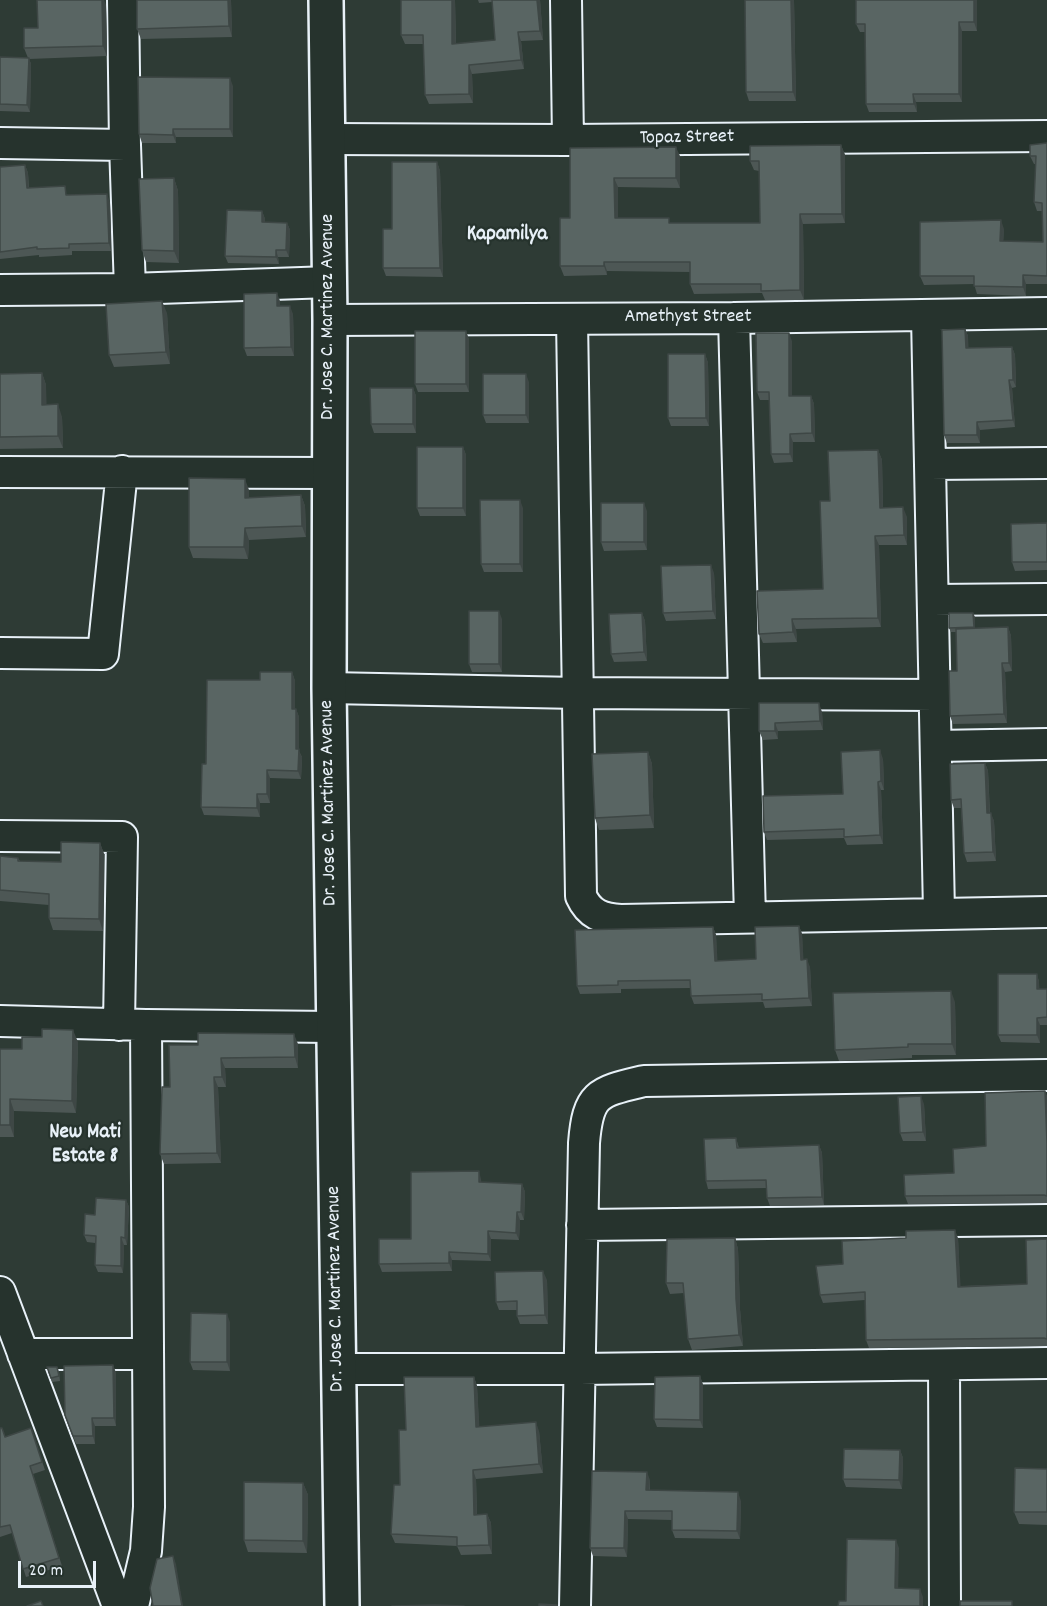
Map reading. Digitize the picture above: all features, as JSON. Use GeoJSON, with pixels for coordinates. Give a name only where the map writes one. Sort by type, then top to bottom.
{"type":"FeatureCollection","features":[{"type":"Feature","properties":{"kind":"street"},"geometry":{"type":"LineString","coordinates":[[123,0],[130,289]]}},
{"type":"Feature","properties":{"kind":"street","name":"Dr. Jose C. Martinez Avenue"},"geometry":{"type":"LineString","coordinates":[[326,0],[330,282],[329,688],[332,1027],[342,1606]]}},
{"type":"Feature","properties":{"kind":"street"},"geometry":{"type":"LineString","coordinates":[[566,0],[568,140]]}},
{"type":"Feature","properties":{"kind":"street","name":"Topaz Street"},"geometry":{"type":"LineString","coordinates":[[328,139],[568,140],[1047,136]]}},
{"type":"Feature","properties":{"kind":"street"},"geometry":{"type":"LineString","coordinates":[[0,143],[125,145]]}},
{"type":"Feature","properties":{"kind":"street"},"geometry":{"type":"LineString","coordinates":[[0,290],[130,289],[330,282]]}},
{"type":"Feature","properties":{"kind":"street","name":"Amethyst Street"},"geometry":{"type":"LineString","coordinates":[[330,320],[734,318],[1047,313]]}},
{"type":"Feature","properties":{"kind":"street"},"geometry":{"type":"LineString","coordinates":[[927,316],[939,913]]}},
{"type":"Feature","properties":{"kind":"street"},"geometry":{"type":"LineString","coordinates":[[734,318],[750,917]]}},
{"type":"Feature","properties":{"kind":"street"},"geometry":{"type":"LineString","coordinates":[[572,319],[581,896],[585,905],[606,919],[1047,912]]}},
{"type":"Feature","properties":{"kind":"street"},"geometry":{"type":"LineString","coordinates":[[930,464],[1047,463]]}},
{"type":"Feature","properties":{"kind":"street"},"geometry":{"type":"LineString","coordinates":[[0,653],[103,654],[122,471]]}},
{"type":"Feature","properties":{"kind":"street"},"geometry":{"type":"LineString","coordinates":[[0,472],[330,473]]}},
{"type":"Feature","properties":{"kind":"street"},"geometry":{"type":"LineString","coordinates":[[933,600],[1047,598]]}},
{"type":"Feature","properties":{"kind":"street"},"geometry":{"type":"LineString","coordinates":[[329,688],[578,693],[935,695]]}},
{"type":"Feature","properties":{"kind":"street"},"geometry":{"type":"LineString","coordinates":[[936,746],[1047,744]]}},
{"type":"Feature","properties":{"kind":"street"},"geometry":{"type":"LineString","coordinates":[[0,836],[122,837],[148,1354],[149,1507],[146,1551],[133,1606]]}},
{"type":"Feature","properties":{"kind":"street"},"geometry":{"type":"LineString","coordinates":[[0,1021],[332,1027]]}},
{"type":"Feature","properties":{"kind":"street"},"geometry":{"type":"LineString","coordinates":[[575,1606],[586,1116],[596,1097],[615,1088],[644,1081],[1047,1075]]}},
{"type":"Feature","properties":{"kind":"street"},"geometry":{"type":"LineString","coordinates":[[582,1225],[1047,1220]]}},
{"type":"Feature","properties":{"kind":"street"},"geometry":{"type":"LineString","coordinates":[[0,1292],[118,1606]]}},
{"type":"Feature","properties":{"kind":"street"},"geometry":{"type":"LineString","coordinates":[[23,1354],[148,1354]]}},
{"type":"Feature","properties":{"kind":"street"},"geometry":{"type":"LineString","coordinates":[[339,1369],[580,1369],[1047,1363]]}},
{"type":"Feature","properties":{"kind":"street"},"geometry":{"type":"LineString","coordinates":[[944,1365],[945,1606]]}},
{"type":"Feature","properties":{"kind":"building"},"geometry":{"type":"Polygon","coordinates":[[[37,0],[102,0],[103,46],[24,48],[24,28],[38,28],[37,0]]]}},
{"type":"Feature","properties":{"kind":"building"},"geometry":{"type":"Polygon","coordinates":[[[137,0],[228,0],[229,26],[137,29],[137,0]]]}},
{"type":"Feature","properties":{"kind":"building"},"geometry":{"type":"Polygon","coordinates":[[[401,0],[452,0],[452,44],[495,40],[492,0],[537,0],[540,31],[518,32],[521,60],[469,65],[469,94],[425,95],[423,35],[401,35],[401,0]]]}},
{"type":"Feature","properties":{"kind":"building"},"geometry":{"type":"Polygon","coordinates":[[[745,0],[791,0],[793,92],[746,92],[745,0]]]}},
{"type":"Feature","properties":{"kind":"building"},"geometry":{"type":"Polygon","coordinates":[[[856,0],[974,0],[974,22],[959,22],[959,94],[913,94],[914,104],[866,104],[865,24],[856,24],[856,0]]]}},
{"type":"Feature","properties":{"kind":"building"},"geometry":{"type":"Polygon","coordinates":[[[0,57],[29,58],[27,105],[0,104],[0,57]]]}},
{"type":"Feature","properties":{"kind":"building"},"geometry":{"type":"Polygon","coordinates":[[[138,77],[230,78],[230,129],[173,129],[173,135],[139,134],[138,77]]]}},
{"type":"Feature","properties":{"kind":"building"},"geometry":{"type":"Polygon","coordinates":[[[1047,143],[1047,276],[1023,275],[1023,287],[974,286],[974,276],[920,276],[920,222],[1001,220],[1000,241],[1043,242],[1042,203],[1034,202],[1036,156],[1030,156],[1030,145],[1047,143]]]}},
{"type":"Feature","properties":{"kind":"building"},"geometry":{"type":"Polygon","coordinates":[[[841,145],[842,214],[800,214],[800,290],[761,291],[761,284],[690,284],[690,262],[604,262],[604,266],[560,266],[560,218],[570,218],[570,148],[676,147],[676,178],[614,178],[615,218],[669,218],[669,223],[760,223],[759,161],[750,161],[750,146],[841,145]]]}},
{"type":"Feature","properties":{"kind":"building"},"geometry":{"type":"Polygon","coordinates":[[[392,162],[437,162],[440,268],[383,268],[383,229],[392,229],[392,162]]]}},
{"type":"Feature","properties":{"kind":"building"},"geometry":{"type":"Polygon","coordinates":[[[25,165],[27,188],[65,186],[66,195],[107,194],[109,243],[69,244],[69,248],[37,249],[37,247],[0,252],[0,167],[25,165]]]}},
{"type":"Feature","properties":{"kind":"building"},"geometry":{"type":"Polygon","coordinates":[[[174,178],[174,251],[142,250],[139,179],[174,178]]]}},
{"type":"Feature","properties":{"kind":"building"},"geometry":{"type":"Polygon","coordinates":[[[227,210],[262,211],[262,222],[287,223],[286,250],[276,250],[276,257],[225,256],[227,210]]]}},
{"type":"Feature","properties":{"kind":"building"},"geometry":{"type":"Polygon","coordinates":[[[277,293],[277,306],[290,306],[291,347],[244,348],[244,294],[277,293]]]}},
{"type":"Feature","properties":{"kind":"building"},"geometry":{"type":"Polygon","coordinates":[[[162,301],[166,352],[109,355],[106,304],[162,301]]]}},
{"type":"Feature","properties":{"kind":"building"},"geometry":{"type":"Polygon","coordinates":[[[965,329],[966,348],[1012,347],[1013,380],[1009,380],[1013,420],[977,422],[977,435],[944,435],[942,330],[965,329]]]}},
{"type":"Feature","properties":{"kind":"building"},"geometry":{"type":"Polygon","coordinates":[[[415,331],[466,331],[466,384],[415,384],[415,331]]]}},
{"type":"Feature","properties":{"kind":"building"},"geometry":{"type":"Polygon","coordinates":[[[756,333],[789,333],[789,396],[811,396],[812,433],[790,434],[790,454],[771,454],[769,392],[757,392],[756,333]]]}},
{"type":"Feature","properties":{"kind":"building"},"geometry":{"type":"Polygon","coordinates":[[[668,354],[705,354],[706,418],[668,418],[668,354]]]}},
{"type":"Feature","properties":{"kind":"building"},"geometry":{"type":"Polygon","coordinates":[[[42,373],[42,405],[58,404],[58,436],[0,437],[0,374],[42,373]]]}},
{"type":"Feature","properties":{"kind":"building"},"geometry":{"type":"Polygon","coordinates":[[[483,374],[526,374],[526,415],[483,415],[483,374]]]}},
{"type":"Feature","properties":{"kind":"building"},"geometry":{"type":"Polygon","coordinates":[[[370,388],[413,388],[413,424],[371,424],[370,388]]]}},
{"type":"Feature","properties":{"kind":"building"},"geometry":{"type":"Polygon","coordinates":[[[417,447],[463,447],[463,508],[417,508],[417,447]]]}},
{"type":"Feature","properties":{"kind":"building"},"geometry":{"type":"Polygon","coordinates":[[[878,450],[880,508],[903,507],[904,535],[875,536],[878,618],[792,619],[793,632],[759,634],[757,591],[823,589],[820,501],[830,501],[828,451],[878,450]]]}},
{"type":"Feature","properties":{"kind":"building"},"geometry":{"type":"Polygon","coordinates":[[[189,478],[245,479],[245,498],[301,495],[302,526],[245,528],[244,547],[189,547],[189,478]]]}},
{"type":"Feature","properties":{"kind":"building"},"geometry":{"type":"Polygon","coordinates":[[[480,500],[520,500],[520,564],[481,564],[480,500]]]}},
{"type":"Feature","properties":{"kind":"building"},"geometry":{"type":"Polygon","coordinates":[[[601,503],[644,503],[644,542],[601,542],[601,503]]]}},
{"type":"Feature","properties":{"kind":"building"},"geometry":{"type":"Polygon","coordinates":[[[1047,523],[1047,562],[1012,562],[1011,524],[1047,523]]]}},
{"type":"Feature","properties":{"kind":"building"},"geometry":{"type":"Polygon","coordinates":[[[711,565],[713,611],[663,613],[661,566],[711,565]]]}},
{"type":"Feature","properties":{"kind":"building"},"geometry":{"type":"Polygon","coordinates":[[[469,611],[499,611],[499,664],[469,664],[469,611]]]}},
{"type":"Feature","properties":{"kind":"building"},"geometry":{"type":"Polygon","coordinates":[[[642,613],[644,652],[611,654],[609,614],[642,613]]]}},
{"type":"Feature","properties":{"kind":"building"},"geometry":{"type":"Polygon","coordinates":[[[949,613],[973,613],[974,627],[949,628],[949,613]]]}},
{"type":"Feature","properties":{"kind":"building"},"geometry":{"type":"Polygon","coordinates":[[[1008,627],[1009,663],[1002,663],[1004,714],[950,716],[949,671],[957,671],[956,629],[1008,627]]]}},
{"type":"Feature","properties":{"kind":"building"},"geometry":{"type":"Polygon","coordinates":[[[260,672],[292,672],[292,709],[296,709],[296,749],[299,749],[298,771],[267,770],[267,794],[257,794],[257,808],[201,807],[202,764],[206,764],[207,680],[260,680],[260,672]]]}},
{"type":"Feature","properties":{"kind":"building"},"geometry":{"type":"Polygon","coordinates":[[[759,703],[819,703],[820,721],[775,723],[775,731],[759,731],[759,703]]]}},
{"type":"Feature","properties":{"kind":"building"},"geometry":{"type":"Polygon","coordinates":[[[880,750],[881,781],[878,782],[880,835],[844,837],[844,829],[764,832],[763,796],[843,794],[841,752],[880,750]]]}},
{"type":"Feature","properties":{"kind":"building"},"geometry":{"type":"Polygon","coordinates":[[[648,752],[650,815],[595,818],[592,754],[648,752]]]}},
{"type":"Feature","properties":{"kind":"building"},"geometry":{"type":"Polygon","coordinates":[[[985,763],[987,813],[991,813],[993,852],[964,853],[961,799],[951,800],[950,764],[985,763]]]}},
{"type":"Feature","properties":{"kind":"building"},"geometry":{"type":"Polygon","coordinates":[[[61,842],[100,843],[99,919],[49,918],[49,894],[0,890],[0,856],[18,858],[18,861],[61,862],[61,842]]]}},
{"type":"Feature","properties":{"kind":"building"},"geometry":{"type":"Polygon","coordinates":[[[799,926],[801,960],[807,959],[809,998],[762,1000],[762,994],[691,996],[690,980],[618,981],[618,985],[577,986],[575,930],[713,927],[715,961],[756,959],[755,927],[799,926]]]}},
{"type":"Feature","properties":{"kind":"building"},"geometry":{"type":"Polygon","coordinates":[[[998,974],[1037,974],[1037,989],[1047,989],[1047,1017],[1037,1018],[1037,1035],[998,1035],[998,974]]]}},
{"type":"Feature","properties":{"kind":"building"},"geometry":{"type":"Polygon","coordinates":[[[951,991],[952,1044],[908,1044],[908,1047],[835,1050],[833,993],[951,991]]]}},
{"type":"Feature","properties":{"kind":"building"},"geometry":{"type":"Polygon","coordinates":[[[42,1029],[73,1030],[72,1101],[10,1099],[10,1125],[0,1125],[0,1049],[22,1049],[22,1037],[42,1037],[42,1029]]]}},
{"type":"Feature","properties":{"kind":"building"},"geometry":{"type":"Polygon","coordinates":[[[198,1033],[294,1034],[295,1057],[221,1058],[222,1077],[214,1077],[217,1153],[160,1154],[162,1087],[170,1087],[169,1045],[198,1045],[198,1033]]]}},
{"type":"Feature","properties":{"kind":"building"},"geometry":{"type":"Polygon","coordinates":[[[1045,1091],[1047,1196],[905,1196],[904,1175],[954,1173],[953,1149],[986,1146],[985,1093],[1045,1091]]]}},
{"type":"Feature","properties":{"kind":"building"},"geometry":{"type":"Polygon","coordinates":[[[921,1096],[923,1132],[900,1133],[898,1097],[921,1096]]]}},
{"type":"Feature","properties":{"kind":"building"},"geometry":{"type":"Polygon","coordinates":[[[736,1138],[737,1148],[819,1145],[822,1197],[767,1198],[766,1180],[706,1181],[704,1139],[736,1138]]]}},
{"type":"Feature","properties":{"kind":"building"},"geometry":{"type":"Polygon","coordinates":[[[479,1171],[479,1182],[522,1184],[521,1212],[517,1212],[516,1233],[488,1231],[488,1254],[449,1252],[449,1263],[379,1264],[379,1239],[411,1239],[411,1172],[479,1171]]]}},
{"type":"Feature","properties":{"kind":"building"},"geometry":{"type":"Polygon","coordinates":[[[96,1198],[126,1200],[125,1238],[121,1237],[121,1266],[95,1265],[96,1236],[84,1235],[85,1214],[95,1215],[96,1198]]]}},
{"type":"Feature","properties":{"kind":"building"},"geometry":{"type":"Polygon","coordinates":[[[955,1230],[958,1287],[1027,1284],[1026,1240],[1047,1239],[1047,1339],[866,1340],[865,1292],[820,1295],[816,1266],[843,1264],[842,1241],[906,1238],[906,1231],[955,1230]]]}},
{"type":"Feature","properties":{"kind":"building"},"geometry":{"type":"Polygon","coordinates":[[[735,1238],[739,1335],[688,1339],[683,1283],[666,1283],[667,1239],[735,1238]]]}},
{"type":"Feature","properties":{"kind":"building"},"geometry":{"type":"Polygon","coordinates":[[[543,1271],[545,1315],[517,1316],[517,1301],[496,1302],[495,1272],[543,1271]]]}},
{"type":"Feature","properties":{"kind":"building"},"geometry":{"type":"Polygon","coordinates":[[[191,1313],[227,1314],[227,1362],[190,1362],[191,1313]]]}},
{"type":"Feature","properties":{"kind":"building"},"geometry":{"type":"Polygon","coordinates":[[[113,1365],[114,1418],[92,1418],[93,1436],[73,1436],[65,1415],[64,1366],[113,1365]]]}},
{"type":"Feature","properties":{"kind":"building"},"geometry":{"type":"Polygon","coordinates":[[[47,1367],[57,1367],[59,1376],[51,1378],[47,1367]]]}},
{"type":"Feature","properties":{"kind":"building"},"geometry":{"type":"Polygon","coordinates":[[[700,1376],[700,1420],[654,1419],[655,1377],[700,1376]]]}},
{"type":"Feature","properties":{"kind":"building"},"geometry":{"type":"Polygon","coordinates":[[[404,1377],[474,1377],[476,1427],[536,1422],[539,1464],[473,1470],[474,1515],[487,1514],[489,1545],[457,1546],[457,1537],[391,1534],[394,1485],[400,1485],[399,1430],[406,1430],[404,1377]]]}},
{"type":"Feature","properties":{"kind":"building"},"geometry":{"type":"Polygon","coordinates":[[[0,1428],[5,1437],[31,1428],[42,1462],[30,1466],[59,1558],[23,1569],[10,1525],[0,1527],[0,1428]]]}},
{"type":"Feature","properties":{"kind":"building"},"geometry":{"type":"Polygon","coordinates":[[[844,1449],[900,1450],[899,1480],[843,1479],[844,1449]]]}},
{"type":"Feature","properties":{"kind":"building"},"geometry":{"type":"Polygon","coordinates":[[[1015,1468],[1047,1469],[1047,1512],[1014,1512],[1015,1468]]]}},
{"type":"Feature","properties":{"kind":"building"},"geometry":{"type":"Polygon","coordinates":[[[592,1471],[647,1472],[646,1490],[738,1492],[737,1531],[672,1530],[672,1511],[625,1511],[624,1548],[590,1548],[592,1471]]]}},
{"type":"Feature","properties":{"kind":"building"},"geometry":{"type":"Polygon","coordinates":[[[244,1482],[303,1483],[303,1541],[244,1540],[244,1482]]]}},
{"type":"Feature","properties":{"kind":"building"},"geometry":{"type":"Polygon","coordinates":[[[847,1539],[896,1540],[895,1588],[920,1589],[920,1606],[838,1606],[839,1601],[846,1601],[847,1539]]]}},
{"type":"Feature","properties":{"kind":"building"},"geometry":{"type":"Polygon","coordinates":[[[173,1556],[182,1606],[153,1606],[150,1588],[157,1559],[173,1556]]]}},
{"type":"Feature","properties":{"kind":"building"},"geometry":{"type":"Polygon","coordinates":[[[41,1601],[43,1606],[27,1606],[41,1601]]]}},
{"type":"Feature","properties":{"kind":"building"},"geometry":{"type":"Polygon","coordinates":[[[960,1601],[1012,1601],[1012,1606],[960,1606],[960,1601]]]}},
{"type":"Feature","properties":{"kind":"building"},"geometry":{"type":"Polygon","coordinates":[[[539,1604],[557,1605],[557,1606],[539,1606],[539,1604]]]}},
{"type":"Feature","properties":{"kind":"building"},"geometry":{"type":"Polygon","coordinates":[[[435,1605],[464,1606],[392,1606],[435,1605]]]}},
{"type":"Feature","properties":{"kind":"district","name":"Kapamilya"},"geometry":{"type":"Point","coordinates":[507,236]}},
{"type":"Feature","properties":{"kind":"district","name":"New Mati Estate 8"},"geometry":{"type":"Point","coordinates":[85,1146]}}]}
